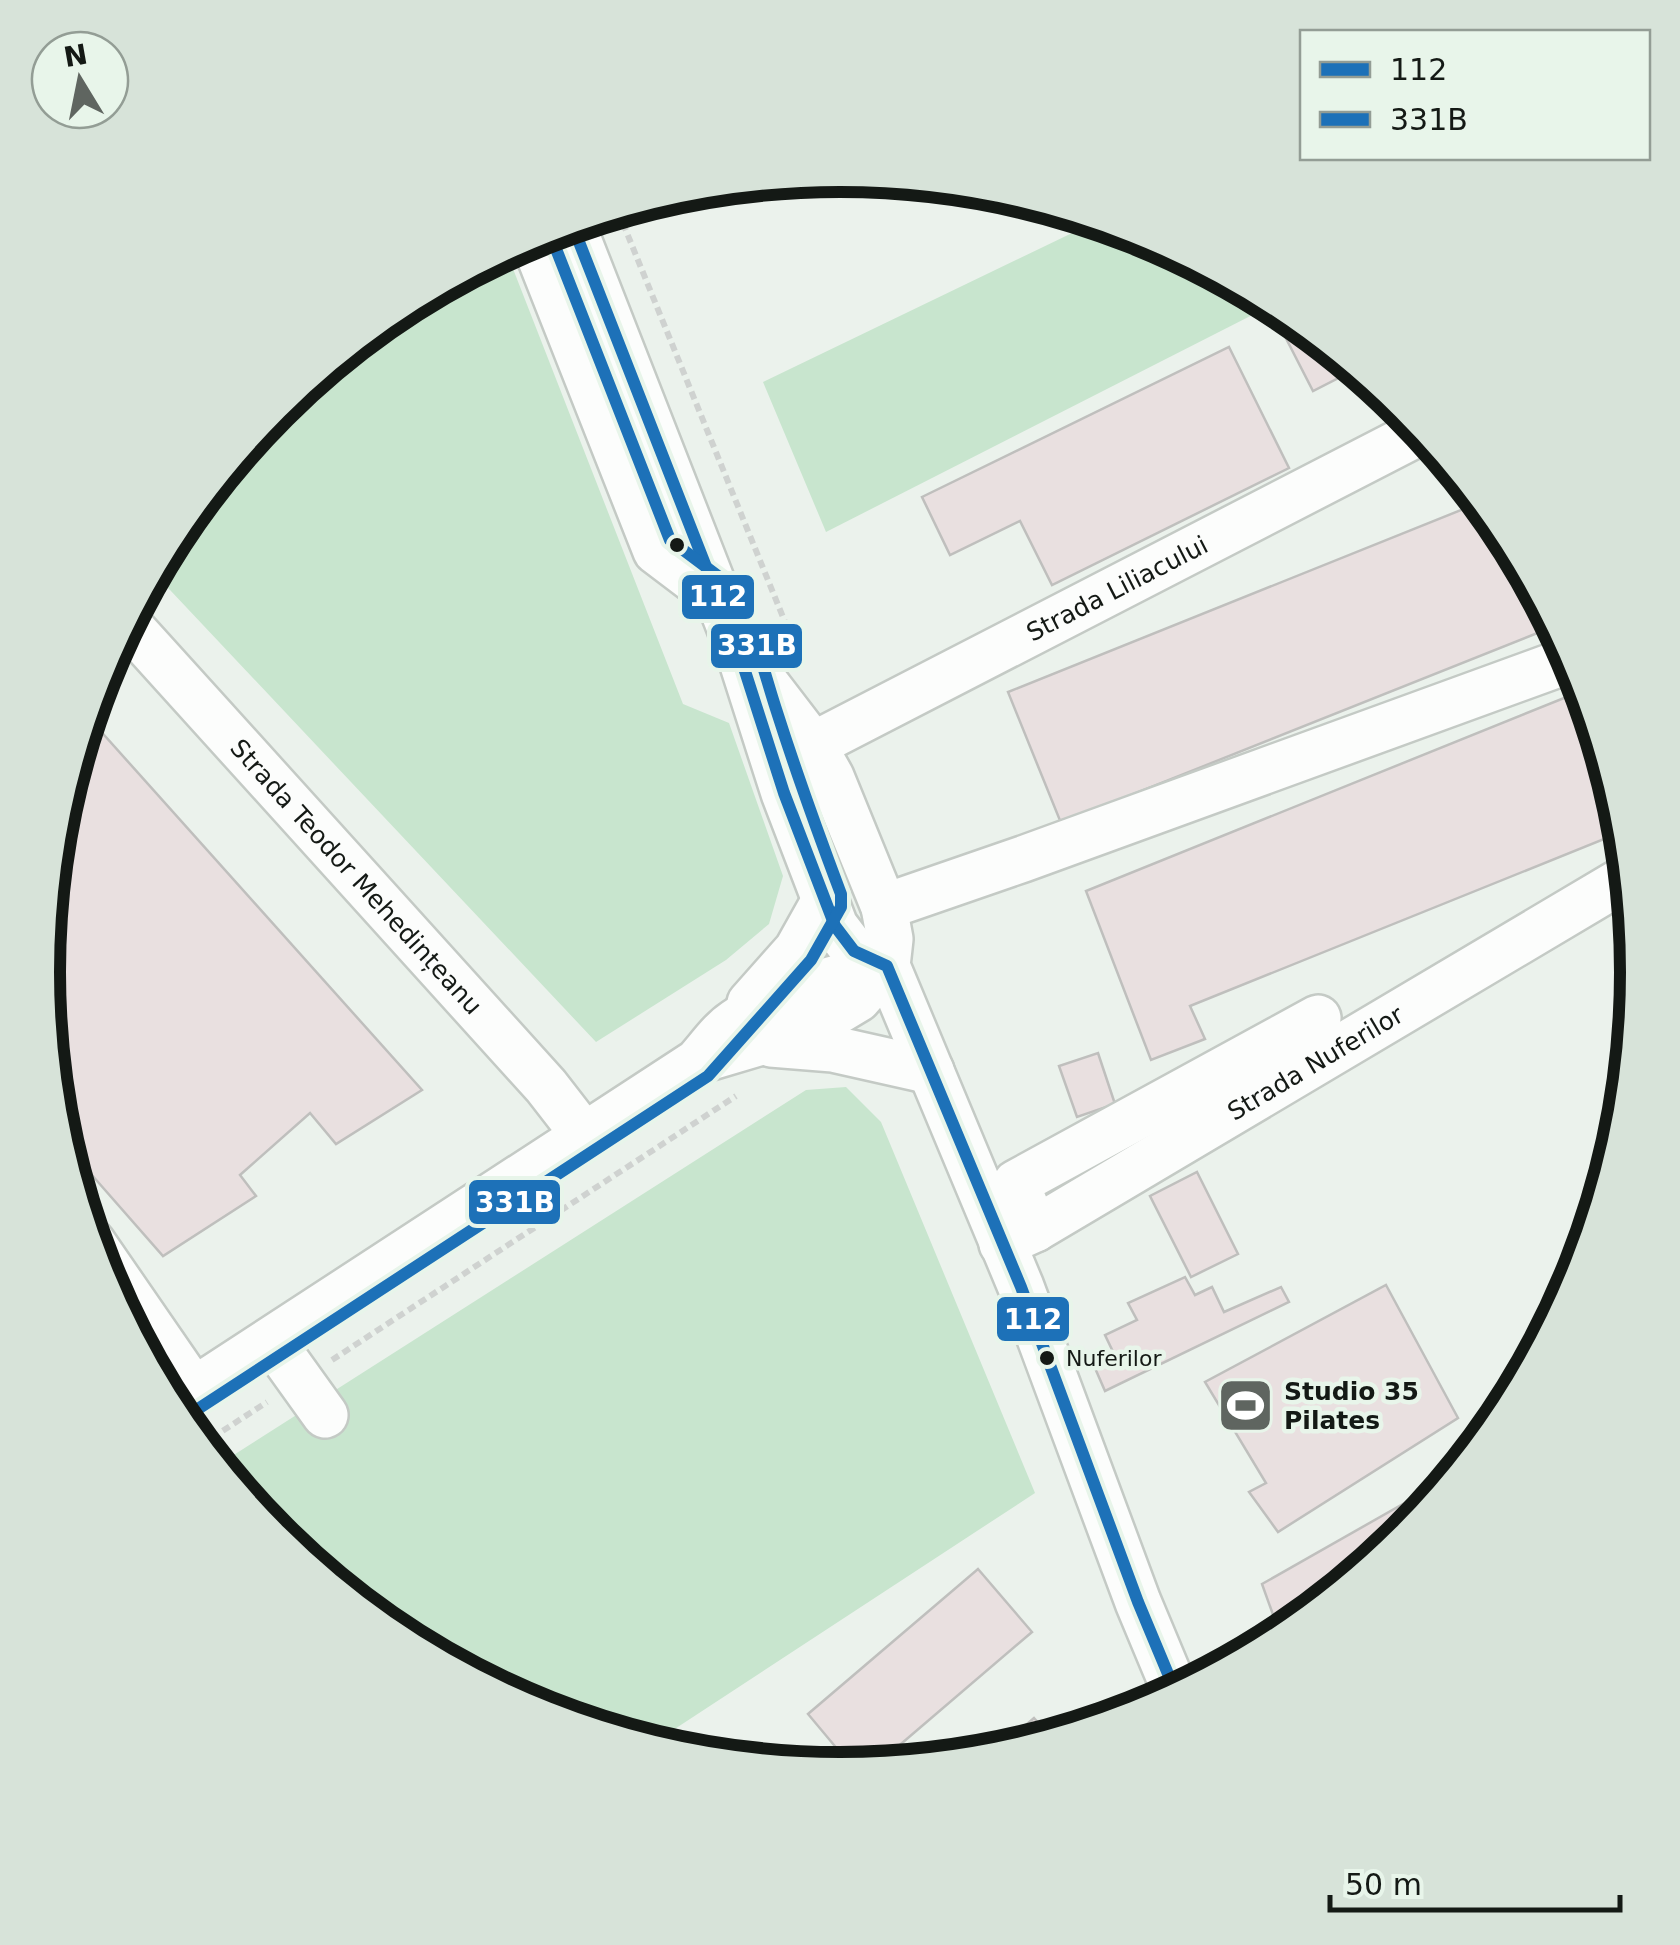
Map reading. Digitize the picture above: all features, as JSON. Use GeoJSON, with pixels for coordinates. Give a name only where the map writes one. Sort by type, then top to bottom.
{"type":"FeatureCollection","features":[{"type":"Feature","properties":{"kind":"street"},"geometry":{"type":"LineString","coordinates":[[578,238],[737,646],[784,793],[835,926],[854,951],[888,966]]}},
{"type":"Feature","properties":{"kind":"street"},"geometry":{"type":"LineString","coordinates":[[539,254],[656,550],[719,599]]}},
{"type":"Feature","properties":{"kind":"street","name":"Strada Liliacului"},"geometry":{"type":"LineString","coordinates":[[813,745],[1408,438]]}},
{"type":"Feature","properties":{"kind":"street","name":"Strada Teodor Mehedințeanu"},"geometry":{"type":"LineString","coordinates":[[137,634],[533,1072],[584,1135]]}},
{"type":"Feature","properties":{"kind":"street"},"geometry":{"type":"LineString","coordinates":[[737,646],[813,745],[831,776],[884,907],[890,939],[888,966],[931,1070],[1018,1236]]}},
{"type":"Feature","properties":{"kind":"street"},"geometry":{"type":"LineString","coordinates":[[884,907],[1557,665]]}},
{"type":"Feature","properties":{"kind":"street","name":"Strada Nuferilor"},"geometry":{"type":"LineString","coordinates":[[1018,1236],[1614,885]]}},
{"type":"Feature","properties":{"kind":"street"},"geometry":{"type":"LineString","coordinates":[[745,1033],[825,900]]}},
{"type":"Feature","properties":{"kind":"street"},"geometry":{"type":"LineString","coordinates":[[185,1396],[745,1033],[798,989],[888,966]]}},
{"type":"Feature","properties":{"kind":"street"},"geometry":{"type":"LineString","coordinates":[[1170,1679],[1138,1602],[1048,1354],[1018,1236],[1016,1183],[1318,1018]]}},
{"type":"Feature","properties":{"kind":"street"},"geometry":{"type":"LineString","coordinates":[[745,1033],[931,1070]]}},
{"type":"Feature","properties":{"kind":"street"},"geometry":{"type":"LineString","coordinates":[[272,1341],[313,1398]]}},
{"type":"Feature","properties":{"kind":"path"},"geometry":{"type":"LineString","coordinates":[[215,1439],[313,1398],[740,1093]]}},
{"type":"Feature","properties":{"kind":"green space"},"geometry":{"type":"Polygon","coordinates":[[[1078,230],[1185,273],[1256,313],[826,532],[763,382],[1078,230]]]}},
{"type":"Feature","properties":{"kind":"green space"},"geometry":{"type":"Polygon","coordinates":[[[512,266],[683,704],[729,723],[783,876],[769,924],[726,960],[596,1042],[164,584],[221,498],[288,421],[326,386],[407,324],[512,266]]]}},
{"type":"Feature","properties":{"kind":"green space"},"geometry":{"type":"Polygon","coordinates":[[[846,1087],[881,1122],[1035,1493],[668,1733],[542,1693],[450,1648],[407,1621],[365,1591],[288,1524],[230,1458],[806,1090],[846,1087]]]}},
{"type":"Feature","properties":{"kind":"building"},"geometry":{"type":"Polygon","coordinates":[[[1282,330],[1342,376],[1313,391],[1282,330]]]}},
{"type":"Feature","properties":{"kind":"building"},"geometry":{"type":"Polygon","coordinates":[[[1229,347],[1289,468],[1052,585],[1020,521],[950,555],[922,497],[1229,347]]]}},
{"type":"Feature","properties":{"kind":"building"},"geometry":{"type":"Polygon","coordinates":[[[1466,508],[1489,539],[1542,631],[1061,823],[1008,692],[1466,508]]]}},
{"type":"Feature","properties":{"kind":"building"},"geometry":{"type":"Polygon","coordinates":[[[1569,696],[1593,771],[1608,838],[1190,1006],[1205,1039],[1151,1060],[1086,891],[1569,696]]]}},
{"type":"Feature","properties":{"kind":"building"},"geometry":{"type":"Polygon","coordinates":[[[99,729],[422,1090],[336,1144],[310,1113],[240,1175],[256,1196],[163,1256],[85,1168],[67,1074],[60,972],[62,921],[75,820],[99,729]]]}},
{"type":"Feature","properties":{"kind":"building"},"geometry":{"type":"Polygon","coordinates":[[[1098,1053],[1115,1104],[1077,1117],[1059,1066],[1098,1053]]]}},
{"type":"Feature","properties":{"kind":"building"},"geometry":{"type":"Polygon","coordinates":[[[1197,1172],[1238,1254],[1191,1277],[1150,1196],[1197,1172]]]}},
{"type":"Feature","properties":{"kind":"building"},"geometry":{"type":"Polygon","coordinates":[[[1185,1277],[1195,1295],[1212,1287],[1224,1312],[1281,1287],[1289,1302],[1105,1391],[1095,1368],[1116,1358],[1105,1335],[1137,1320],[1128,1303],[1185,1277]]]}},
{"type":"Feature","properties":{"kind":"building"},"geometry":{"type":"Polygon","coordinates":[[[1386,1285],[1458,1418],[1278,1532],[1249,1492],[1266,1483],[1205,1382],[1386,1285]]]}},
{"type":"Feature","properties":{"kind":"building"},"geometry":{"type":"Polygon","coordinates":[[[1419,1495],[1354,1559],[1275,1620],[1262,1584],[1419,1495]]]}},
{"type":"Feature","properties":{"kind":"building"},"geometry":{"type":"Polygon","coordinates":[[[978,1569],[1032,1632],[893,1751],[840,1752],[808,1714],[978,1569]]]}},
{"type":"Feature","properties":{"kind":"building"},"geometry":{"type":"Polygon","coordinates":[[[1034,1718],[1041,1726],[1018,1732],[1034,1718]]]}},
{"type":"Feature","properties":{"kind":"transit line","name":"112"},"geometry":{"type":"LineString","coordinates":[[578,238],[737,646],[784,793],[835,926],[854,951],[887,966],[1021,1287],[1170,1679]]}},
{"type":"Feature","properties":{"kind":"transit line","name":"331B"},"geometry":{"type":"LineString","coordinates":[[195,1411],[708,1076],[811,960],[841,907],[841,894],[737,595],[730,585],[670,540],[555,247]]}},
{"type":"Feature","properties":{"kind":"place","name":"Nuferilor"},"geometry":{"type":"Point","coordinates":[1047,1358]}},
{"type":"Feature","properties":{"kind":"place","name":"Studio 35 Pilates"},"geometry":{"type":"Point","coordinates":[1245,1405]}}]}
